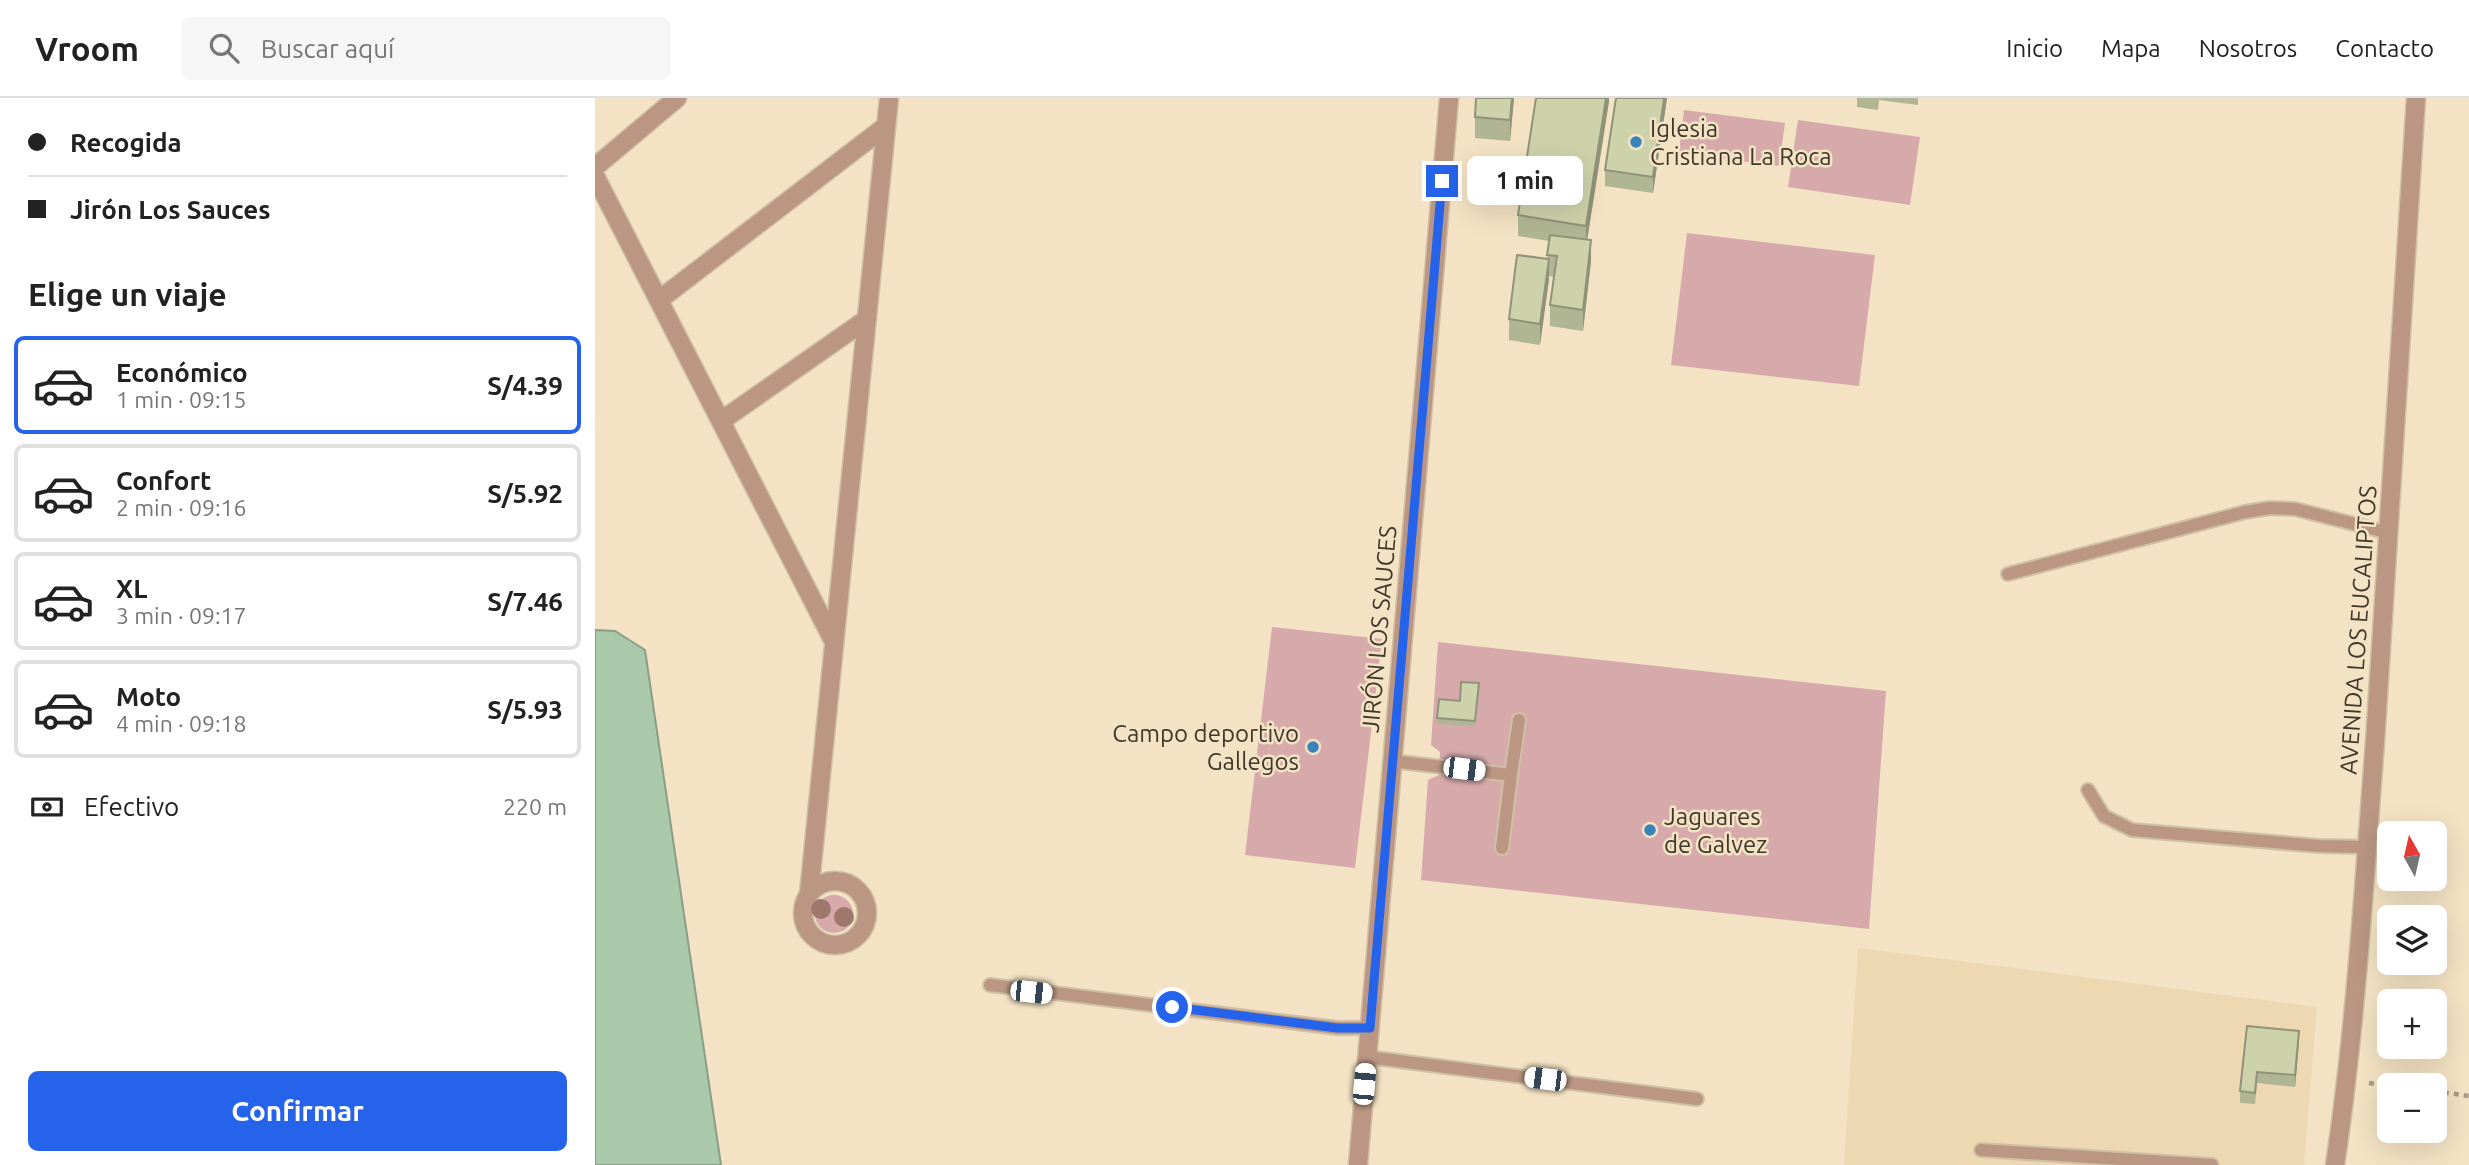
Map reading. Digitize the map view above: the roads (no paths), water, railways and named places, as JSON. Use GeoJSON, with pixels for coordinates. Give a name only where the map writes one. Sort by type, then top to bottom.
{"type":"FeatureCollection","features":[{"type":"Feature","properties":{"kind":"street"},"geometry":{"type":"LineString","coordinates":[[595,167],[677,98]]}},
{"type":"Feature","properties":{"kind":"street"},"geometry":{"type":"LineString","coordinates":[[809,894],[889,98]]}},
{"type":"Feature","properties":{"kind":"street","name":"JIRÓN LOS SAUCES"},"geometry":{"type":"LineString","coordinates":[[1358,1165],[1449,98]]}},
{"type":"Feature","properties":{"kind":"street","name":"AVENIDA LOS EUCALIPTOS"},"geometry":{"type":"LineString","coordinates":[[2335,1165],[2348,1080],[2367,847],[2390,533],[2416,98]]}},
{"type":"Feature","properties":{"kind":"street"},"geometry":{"type":"LineString","coordinates":[[659,300],[886,126]]}},
{"type":"Feature","properties":{"kind":"street"},"geometry":{"type":"LineString","coordinates":[[595,176],[834,642]]}},
{"type":"Feature","properties":{"kind":"street"},"geometry":{"type":"LineString","coordinates":[[721,421],[867,319]]}},
{"type":"Feature","properties":{"kind":"lane"},"geometry":{"type":"LineString","coordinates":[[2008,574],[2245,512],[2270,508],[2295,509],[2390,533]]}},
{"type":"Feature","properties":{"kind":"lane"},"geometry":{"type":"LineString","coordinates":[[1501,848],[1519,720]]}},
{"type":"Feature","properties":{"kind":"lane"},"geometry":{"type":"LineString","coordinates":[[1392,761],[1511,775]]}},
{"type":"Feature","properties":{"kind":"lane"},"geometry":{"type":"LineString","coordinates":[[2088,790],[2105,816],[2132,830],[2319,846],[2367,847]]}},
{"type":"Feature","properties":{"kind":"lane"},"geometry":{"type":"LineString","coordinates":[[991,985],[1337,1028],[1370,1028]]}},
{"type":"Feature","properties":{"kind":"lane"},"geometry":{"type":"LineString","coordinates":[[1367,1057],[1697,1099]]}},
{"type":"Feature","properties":{"kind":"lane"},"geometry":{"type":"LineString","coordinates":[[1981,1150],[2212,1165]]}},
{"type":"Feature","properties":{"kind":"place","name":"Iglesia Cristiana La Roca"},"geometry":{"type":"Point","coordinates":[1636,142]}},
{"type":"Feature","properties":{"kind":"place","name":"Campo deportivo Gallegos"},"geometry":{"type":"Point","coordinates":[1313,747]}},
{"type":"Feature","properties":{"kind":"place","name":"Jaguares de Galvez"},"geometry":{"type":"Point","coordinates":[1650,830]}}]}
